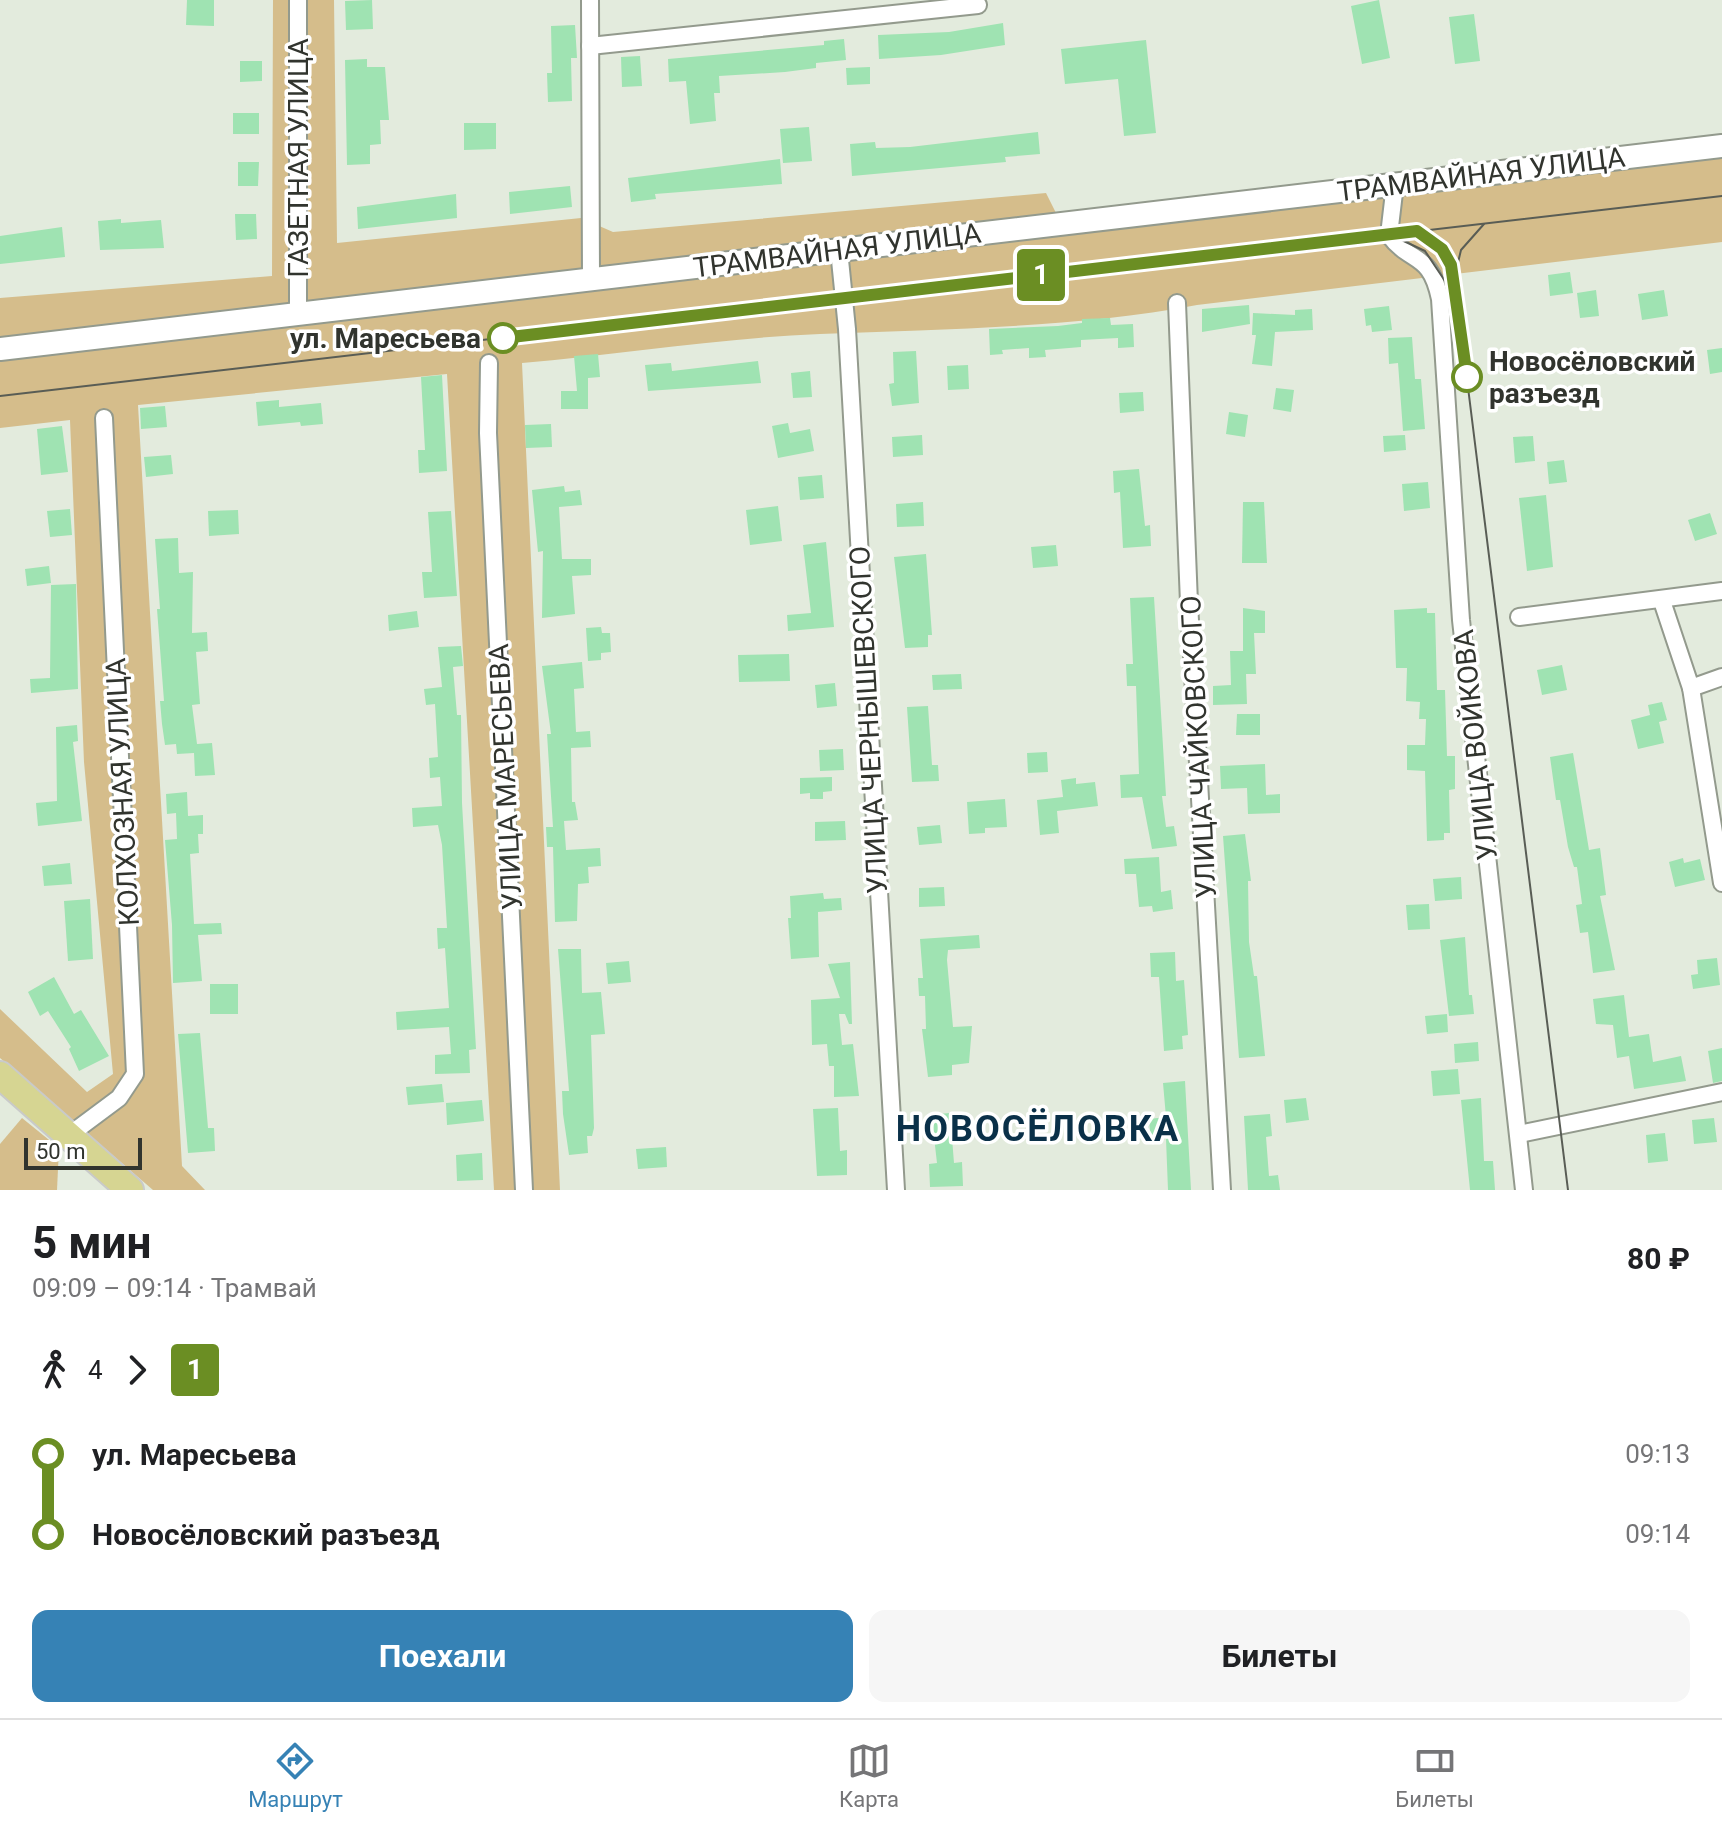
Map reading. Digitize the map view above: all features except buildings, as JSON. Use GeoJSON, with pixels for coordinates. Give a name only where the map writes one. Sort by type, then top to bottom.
{"type":"FeatureCollection","features":[{"type":"Feature","properties":{"kind":"main road","name":"ТРАМВАЙНАЯ УЛИЦА"},"geometry":{"type":"LineString","coordinates":[[0,349],[1722,146]]}},
{"type":"Feature","properties":{"kind":"main road"},"geometry":{"type":"LineString","coordinates":[[0,1075],[130,1190]]}},
{"type":"Feature","properties":{"kind":"street","name":"ГАЗЕТНАЯ УЛИЦА"},"geometry":{"type":"LineString","coordinates":[[298,0],[298,315]]}},
{"type":"Feature","properties":{"kind":"street"},"geometry":{"type":"LineString","coordinates":[[590,0],[591,279]]}},
{"type":"Feature","properties":{"kind":"street"},"geometry":{"type":"LineString","coordinates":[[590,46],[978,5]]}},
{"type":"Feature","properties":{"kind":"street","name":"УЛИЦА ВОЙКОВА"},"geometry":{"type":"LineString","coordinates":[[1395,184],[1389,235],[1395,243],[1421,259],[1435,276],[1440,299],[1461,620],[1524,1190]]}},
{"type":"Feature","properties":{"kind":"street","name":"УЛИЦА ЧЕРНЫШЕВСКОГО"},"geometry":{"type":"LineString","coordinates":[[839,250],[847,329],[896,1190]]}},
{"type":"Feature","properties":{"kind":"street","name":"УЛИЦА ЧАЙКОВСКОГО"},"geometry":{"type":"LineString","coordinates":[[1177,303],[1189,603],[1222,1190]]}},
{"type":"Feature","properties":{"kind":"street","name":"УЛИЦА МАРЕСЬЕВА"},"geometry":{"type":"LineString","coordinates":[[489,363],[489,448],[524,1190]]}},
{"type":"Feature","properties":{"kind":"street","name":"КОЛХОЗНАЯ УЛИЦА"},"geometry":{"type":"LineString","coordinates":[[68,1136],[119,1098],[135,1074],[104,418]]}},
{"type":"Feature","properties":{"kind":"street"},"geometry":{"type":"LineString","coordinates":[[1519,617],[1722,591]]}},
{"type":"Feature","properties":{"kind":"street"},"geometry":{"type":"LineString","coordinates":[[1662,601],[1691,688],[1722,883]]}},
{"type":"Feature","properties":{"kind":"street"},"geometry":{"type":"LineString","coordinates":[[1691,688],[1722,677]]}},
{"type":"Feature","properties":{"kind":"street"},"geometry":{"type":"LineString","coordinates":[[1519,1134],[1722,1092]]}},
{"type":"Feature","properties":{"kind":"shaded area"},"geometry":{"type":"Polygon","coordinates":[[[273,0],[292,0],[290,306],[0,342],[0,298],[272,276],[273,0]]]}},
{"type":"Feature","properties":{"kind":"shaded area"},"geometry":{"type":"Polygon","coordinates":[[[304,0],[334,0],[337,243],[581,218],[613,232],[1046,193],[1057,215],[305,304],[304,0]]]}},
{"type":"Feature","properties":{"kind":"shaded area"},"geometry":{"type":"Polygon","coordinates":[[[1722,156],[1722,242],[1104,319],[783,336],[522,363],[560,1190],[494,1190],[447,374],[138,405],[182,1166],[205,1190],[153,1190],[0,1058],[0,1009],[87,1092],[113,1074],[84,762],[70,420],[0,428],[0,359],[1722,156]]]}},
{"type":"Feature","properties":{"kind":"shaded area"},"geometry":{"type":"Polygon","coordinates":[[[22,1118],[59,1148],[57,1190],[0,1190],[0,1144],[22,1118]]]}},
{"type":"Feature","properties":{"kind":"tram line"},"geometry":{"type":"LineString","coordinates":[[0,396],[1722,196]]}},
{"type":"Feature","properties":{"kind":"tram line"},"geometry":{"type":"LineString","coordinates":[[1455,275],[1461,250],[1484,224]]}},
{"type":"Feature","properties":{"kind":"tram line"},"geometry":{"type":"LineString","coordinates":[[1415,230],[1431,239],[1442,251],[1455,283],[1568,1190]]}},
{"type":"Feature","properties":{"kind":"tram line","name":"1"},"geometry":{"type":"LineString","coordinates":[[503,338],[1417,231],[1442,249],[1451,265],[1467,377]]}},
{"type":"Feature","properties":{"kind":"tram line"},"geometry":{"type":"LineString","coordinates":[[1393,236],[1425,251],[1447,284]]}},
{"type":"Feature","properties":{"kind":"place","name":"ул. Маресьева"},"geometry":{"type":"Point","coordinates":[503,338]}},
{"type":"Feature","properties":{"kind":"place","name":"Новосёловский разъезд"},"geometry":{"type":"Point","coordinates":[1467,377]}},
{"type":"Feature","properties":{"kind":"district","name":"НОВОСЁЛОВКА"},"geometry":{"type":"Point","coordinates":[1038,1128]}}]}
